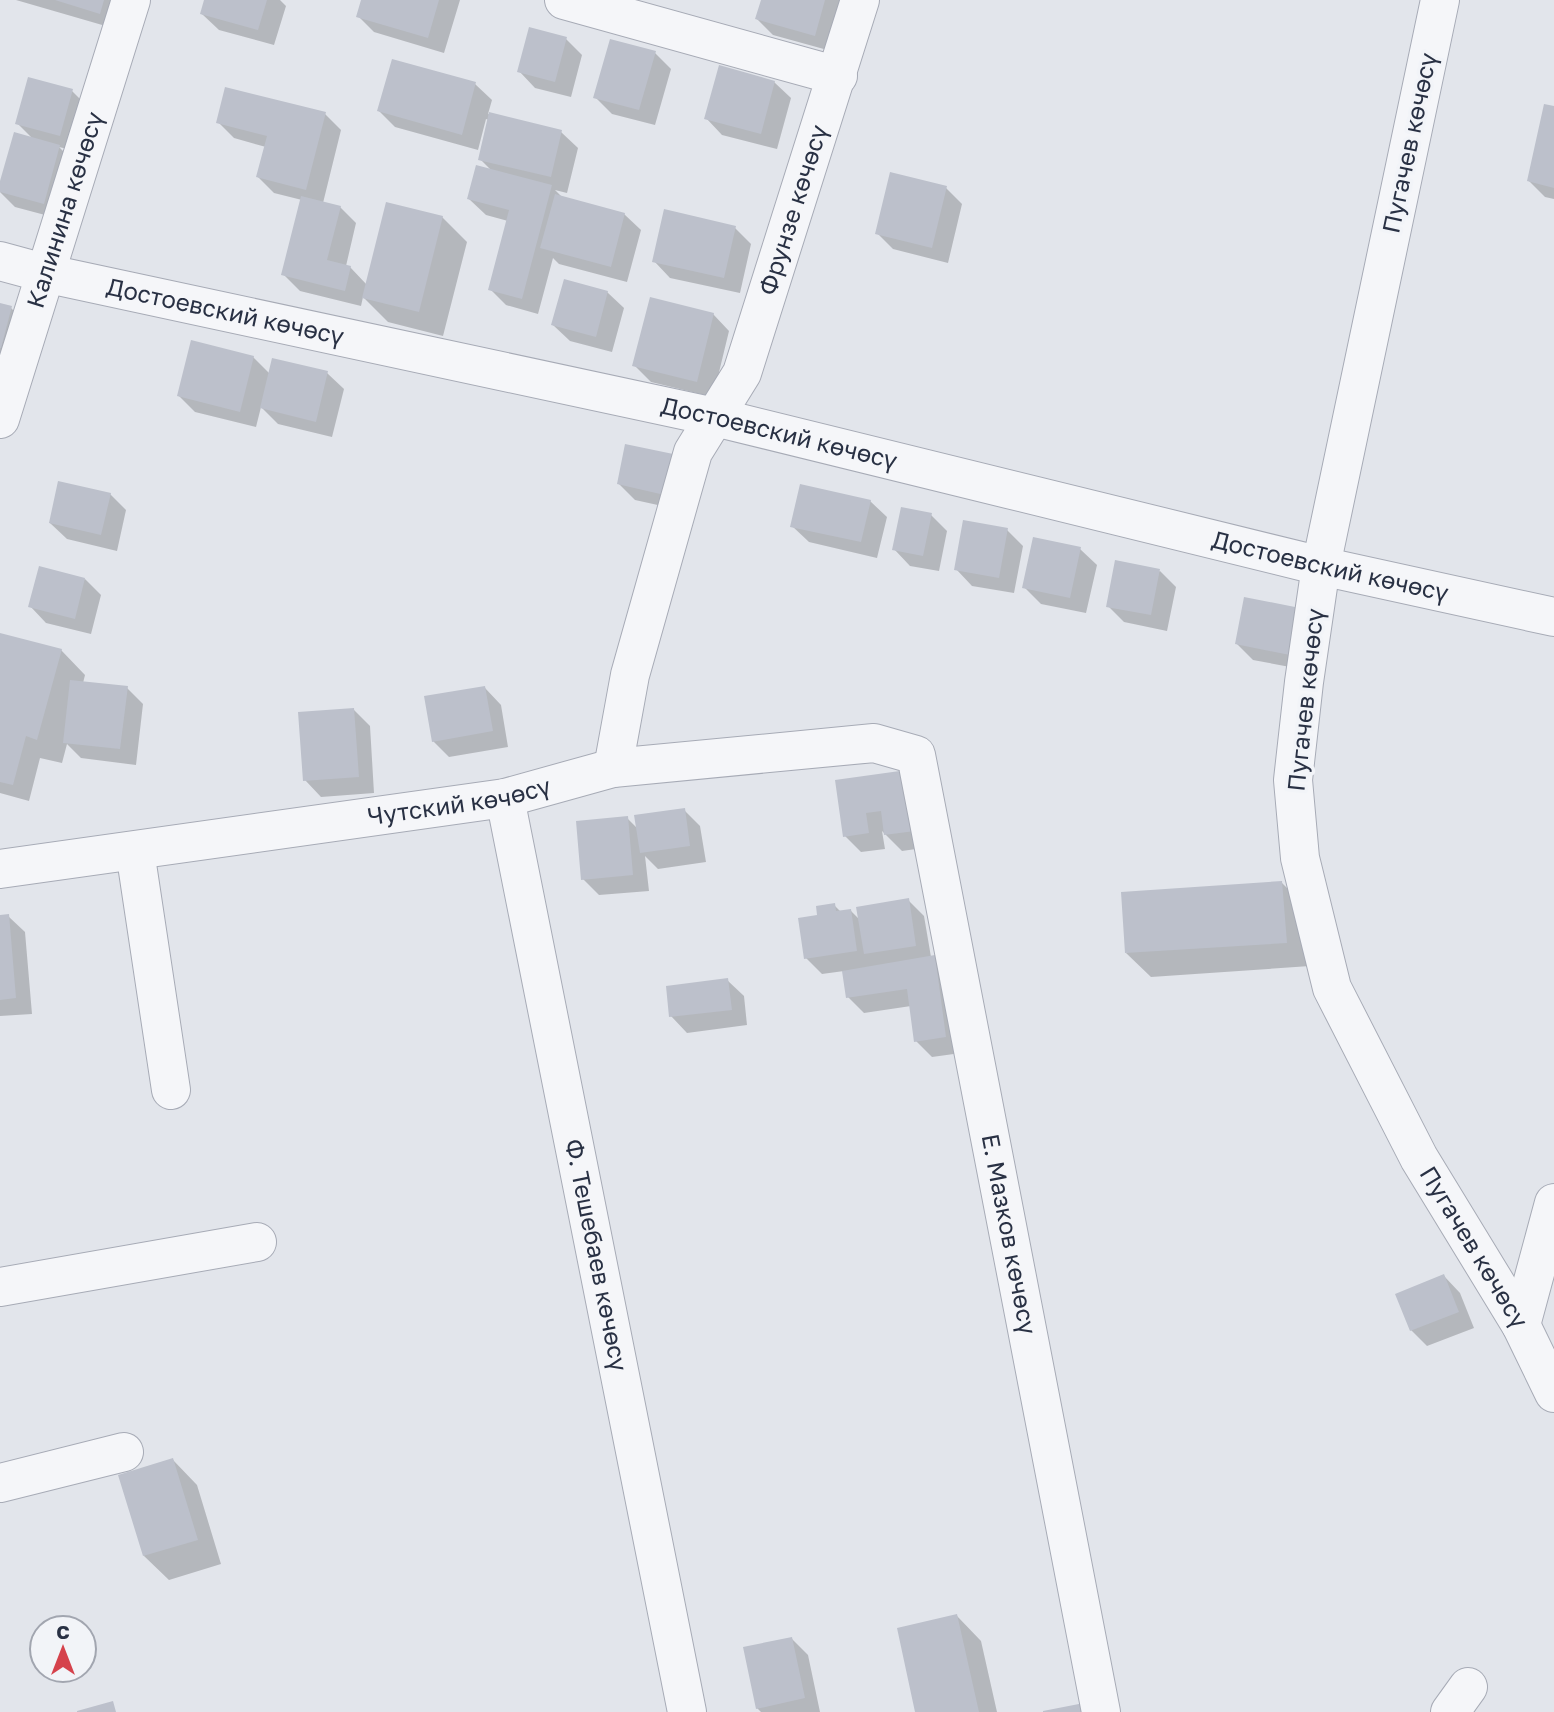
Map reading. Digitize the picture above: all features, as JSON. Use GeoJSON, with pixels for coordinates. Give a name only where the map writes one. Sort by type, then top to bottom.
{"type":"FeatureCollection","features":[{"type":"Feature","properties":{"kind":"street","name":"Калинина көчөсү"},"geometry":{"type":"LineString","coordinates":[[0,419],[131,0]]}},
{"type":"Feature","properties":{"kind":"street"},"geometry":{"type":"LineString","coordinates":[[564,0],[838,76]]}},
{"type":"Feature","properties":{"kind":"street","name":"Фрунзе көчөсү"},"geometry":{"type":"LineString","coordinates":[[613,768],[630,675],[693,452],[742,373],[860,0]]}},
{"type":"Feature","properties":{"kind":"street","name":"Пугачев көчөсү"},"geometry":{"type":"LineString","coordinates":[[1440,0],[1321,566],[1293,780],[1300,858],[1332,988],[1419,1158],[1521,1325],[1554,1394]]}},
{"type":"Feature","properties":{"kind":"street","name":"Достоевский көчөсү"},"geometry":{"type":"LineString","coordinates":[[0,261],[44,273],[715,417],[1321,566],[1554,617]]}},
{"type":"Feature","properties":{"kind":"street","name":"Чутский көчөсү"},"geometry":{"type":"LineString","coordinates":[[0,869],[505,798],[613,768],[874,743],[916,755]]}},
{"type":"Feature","properties":{"kind":"street","name":"Е. Мазков көчөсү"},"geometry":{"type":"LineString","coordinates":[[916,755],[1101,1712]]}},
{"type":"Feature","properties":{"kind":"street","name":"Ф. Тешебаев көчөсү"},"geometry":{"type":"LineString","coordinates":[[505,798],[687,1712]]}},
{"type":"Feature","properties":{"kind":"street"},"geometry":{"type":"LineString","coordinates":[[135,851],[171,1090]]}},
{"type":"Feature","properties":{"kind":"street"},"geometry":{"type":"LineString","coordinates":[[1521,1325],[1554,1203]]}},
{"type":"Feature","properties":{"kind":"street"},"geometry":{"type":"LineString","coordinates":[[0,1287],[257,1242]]}},
{"type":"Feature","properties":{"kind":"street"},"geometry":{"type":"LineString","coordinates":[[0,1483],[124,1452]]}},
{"type":"Feature","properties":{"kind":"building"},"geometry":{"type":"Polygon","coordinates":[[[55,0],[104,0],[100,14],[55,0]]]}},
{"type":"Feature","properties":{"kind":"building"},"geometry":{"type":"Polygon","coordinates":[[[204,0],[267,0],[258,30],[200,14],[204,0]]]}},
{"type":"Feature","properties":{"kind":"building"},"geometry":{"type":"Polygon","coordinates":[[[361,0],[439,0],[428,38],[356,17],[361,0]]]}},
{"type":"Feature","properties":{"kind":"building"},"geometry":{"type":"Polygon","coordinates":[[[761,0],[825,0],[815,36],[755,19],[761,0]]]}},
{"type":"Feature","properties":{"kind":"building"},"geometry":{"type":"Polygon","coordinates":[[[529,27],[567,37],[555,82],[517,72],[529,27]]]}},
{"type":"Feature","properties":{"kind":"building"},"geometry":{"type":"Polygon","coordinates":[[[610,39],[656,51],[639,110],[593,98],[610,39]]]}},
{"type":"Feature","properties":{"kind":"building"},"geometry":{"type":"Polygon","coordinates":[[[392,59],[476,82],[462,135],[377,111],[392,59]]]}},
{"type":"Feature","properties":{"kind":"building"},"geometry":{"type":"Polygon","coordinates":[[[719,65],[775,81],[761,134],[704,119],[719,65]]]}},
{"type":"Feature","properties":{"kind":"building"},"geometry":{"type":"Polygon","coordinates":[[[28,77],[73,89],[60,136],[15,124],[28,77]]]}},
{"type":"Feature","properties":{"kind":"building"},"geometry":{"type":"Polygon","coordinates":[[[225,87],[326,112],[306,190],[256,177],[267,136],[216,123],[225,87]]]}},
{"type":"Feature","properties":{"kind":"building"},"geometry":{"type":"Polygon","coordinates":[[[1544,104],[1554,106],[1554,188],[1527,181],[1544,104]]]}},
{"type":"Feature","properties":{"kind":"building"},"geometry":{"type":"Polygon","coordinates":[[[489,112],[562,130],[551,177],[478,160],[489,112]]]}},
{"type":"Feature","properties":{"kind":"building"},"geometry":{"type":"Polygon","coordinates":[[[14,132],[60,145],[44,204],[0,192],[0,181],[14,132]]]}},
{"type":"Feature","properties":{"kind":"building"},"geometry":{"type":"Polygon","coordinates":[[[476,165],[552,185],[522,299],[488,290],[509,210],[467,199],[476,165]]]}},
{"type":"Feature","properties":{"kind":"building"},"geometry":{"type":"Polygon","coordinates":[[[890,172],[947,186],[932,248],[875,234],[890,172]]]}},
{"type":"Feature","properties":{"kind":"building"},"geometry":{"type":"Polygon","coordinates":[[[555,194],[625,213],[611,267],[540,248],[555,194]]]}},
{"type":"Feature","properties":{"kind":"building"},"geometry":{"type":"Polygon","coordinates":[[[301,196],[341,206],[327,260],[351,266],[345,291],[281,275],[301,196]]]}},
{"type":"Feature","properties":{"kind":"building"},"geometry":{"type":"Polygon","coordinates":[[[386,202],[443,216],[419,312],[362,298],[386,202]]]}},
{"type":"Feature","properties":{"kind":"building"},"geometry":{"type":"Polygon","coordinates":[[[664,209],[736,226],[724,278],[652,262],[664,209]]]}},
{"type":"Feature","properties":{"kind":"building"},"geometry":{"type":"Polygon","coordinates":[[[564,279],[608,291],[596,337],[551,325],[564,279]]]}},
{"type":"Feature","properties":{"kind":"building"},"geometry":{"type":"Polygon","coordinates":[[[650,297],[714,313],[697,382],[632,366],[650,297]]]}},
{"type":"Feature","properties":{"kind":"building"},"geometry":{"type":"Polygon","coordinates":[[[0,303],[12,306],[1,348],[0,348],[0,303]]]}},
{"type":"Feature","properties":{"kind":"building"},"geometry":{"type":"Polygon","coordinates":[[[191,340],[254,356],[240,412],[177,396],[191,340]]]}},
{"type":"Feature","properties":{"kind":"building"},"geometry":{"type":"Polygon","coordinates":[[[272,358],[328,371],[316,422],[260,408],[272,358]]]}},
{"type":"Feature","properties":{"kind":"building"},"geometry":{"type":"Polygon","coordinates":[[[625,444],[678,455],[669,496],[617,484],[625,444]]]}},
{"type":"Feature","properties":{"kind":"building"},"geometry":{"type":"Polygon","coordinates":[[[58,481],[111,493],[101,535],[49,523],[58,481]]]}},
{"type":"Feature","properties":{"kind":"building"},"geometry":{"type":"Polygon","coordinates":[[[800,484],[871,500],[861,542],[790,527],[800,484]]]}},
{"type":"Feature","properties":{"kind":"building"},"geometry":{"type":"Polygon","coordinates":[[[901,507],[932,513],[923,556],[892,550],[901,507]]]}},
{"type":"Feature","properties":{"kind":"building"},"geometry":{"type":"Polygon","coordinates":[[[963,520],[1008,528],[999,578],[954,570],[963,520]]]}},
{"type":"Feature","properties":{"kind":"building"},"geometry":{"type":"Polygon","coordinates":[[[1033,537],[1081,547],[1070,598],[1022,588],[1033,537]]]}},
{"type":"Feature","properties":{"kind":"building"},"geometry":{"type":"Polygon","coordinates":[[[1115,560],[1160,569],[1151,615],[1106,607],[1115,560]]]}},
{"type":"Feature","properties":{"kind":"building"},"geometry":{"type":"Polygon","coordinates":[[[39,566],[85,578],[75,619],[28,607],[39,566]]]}},
{"type":"Feature","properties":{"kind":"building"},"geometry":{"type":"Polygon","coordinates":[[[1244,597],[1300,608],[1290,655],[1235,644],[1244,597]]]}},
{"type":"Feature","properties":{"kind":"building"},"geometry":{"type":"Polygon","coordinates":[[[0,633],[62,649],[37,740],[26,736],[13,785],[0,782],[0,633]]]}},
{"type":"Feature","properties":{"kind":"building"},"geometry":{"type":"Polygon","coordinates":[[[70,680],[128,686],[120,749],[63,743],[70,680]]]}},
{"type":"Feature","properties":{"kind":"building"},"geometry":{"type":"Polygon","coordinates":[[[485,686],[493,731],[432,742],[424,696],[485,686]]]}},
{"type":"Feature","properties":{"kind":"building"},"geometry":{"type":"Polygon","coordinates":[[[354,708],[359,777],[303,781],[298,712],[354,708]]]}},
{"type":"Feature","properties":{"kind":"building"},"geometry":{"type":"Polygon","coordinates":[[[907,770],[915,831],[884,835],[881,811],[866,813],[869,833],[843,837],[835,780],[907,770]]]}},
{"type":"Feature","properties":{"kind":"building"},"geometry":{"type":"Polygon","coordinates":[[[685,808],[690,846],[640,853],[634,815],[685,808]]]}},
{"type":"Feature","properties":{"kind":"building"},"geometry":{"type":"Polygon","coordinates":[[[628,816],[633,875],[581,880],[576,821],[628,816]]]}},
{"type":"Feature","properties":{"kind":"building"},"geometry":{"type":"Polygon","coordinates":[[[1282,881],[1287,943],[1125,953],[1121,892],[1282,881]]]}},
{"type":"Feature","properties":{"kind":"building"},"geometry":{"type":"Polygon","coordinates":[[[909,898],[916,946],[864,954],[856,907],[909,898]]]}},
{"type":"Feature","properties":{"kind":"building"},"geometry":{"type":"Polygon","coordinates":[[[835,903],[836,911],[851,909],[857,951],[804,959],[798,918],[817,915],[816,906],[835,903]]]}},
{"type":"Feature","properties":{"kind":"building"},"geometry":{"type":"Polygon","coordinates":[[[9,914],[16,998],[0,1000],[0,915],[9,914]]]}},
{"type":"Feature","properties":{"kind":"building"},"geometry":{"type":"Polygon","coordinates":[[[935,955],[946,1037],[914,1042],[907,989],[846,998],[842,971],[935,955]]]}},
{"type":"Feature","properties":{"kind":"building"},"geometry":{"type":"Polygon","coordinates":[[[728,978],[732,1010],[669,1017],[666,986],[728,978]]]}},
{"type":"Feature","properties":{"kind":"building"},"geometry":{"type":"Polygon","coordinates":[[[1444,1274],[1459,1312],[1410,1331],[1395,1294],[1444,1274]]]}},
{"type":"Feature","properties":{"kind":"building"},"geometry":{"type":"Polygon","coordinates":[[[173,1458],[198,1540],[143,1556],[118,1475],[173,1458]]]}},
{"type":"Feature","properties":{"kind":"building"},"geometry":{"type":"Polygon","coordinates":[[[957,1614],[979,1712],[915,1712],[897,1628],[957,1614]]]}},
{"type":"Feature","properties":{"kind":"building"},"geometry":{"type":"Polygon","coordinates":[[[792,1637],[805,1698],[756,1709],[743,1647],[792,1637]]]}},
{"type":"Feature","properties":{"kind":"building"},"geometry":{"type":"Polygon","coordinates":[[[113,1701],[116,1712],[77,1712],[77,1711],[113,1701]]]}},
{"type":"Feature","properties":{"kind":"building"},"geometry":{"type":"Polygon","coordinates":[[[1084,1703],[1085,1712],[1043,1712],[1043,1711],[1084,1703]]]}}]}
